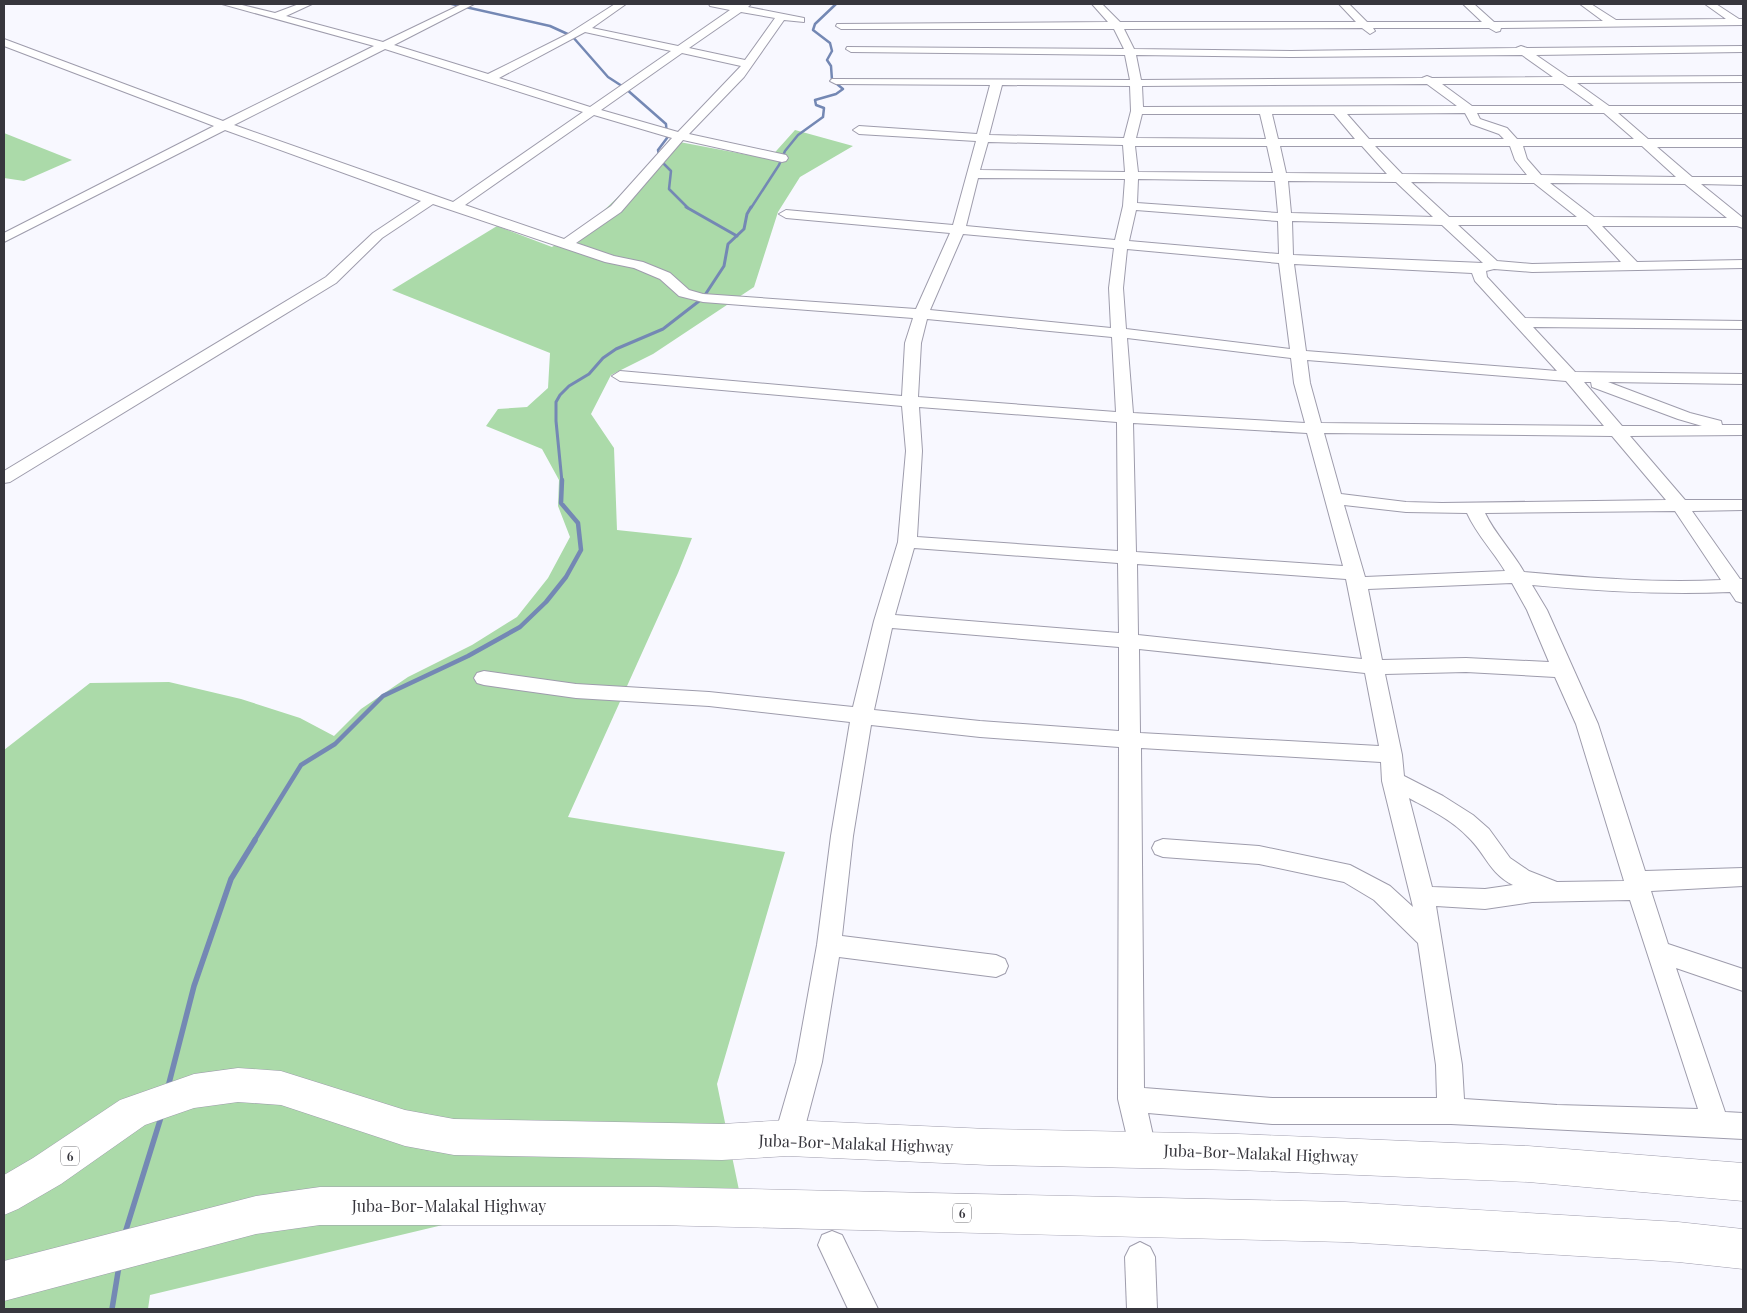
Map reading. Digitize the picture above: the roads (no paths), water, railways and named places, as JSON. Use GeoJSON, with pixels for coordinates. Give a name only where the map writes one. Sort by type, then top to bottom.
{"type":"FeatureCollection","features":[{"type":"Feature","properties":{"kind":"highway","name":"Juba-Bor-Malakal Highway"},"geometry":{"type":"LineString","coordinates":[[4,1196],[47,1171],[133,1112],[194,1091],[238,1085],[281,1088],[405,1128],[454,1137],[722,1142],[788,1138],[988,1147],[1142,1149],[1528,1164],[1743,1182]]}},
{"type":"Feature","properties":{"kind":"highway","name":"Juba-Bor-Malakal Highway"},"geometry":{"type":"LineString","coordinates":[[4,1281],[256,1215],[320,1206],[647,1206],[1346,1222],[1678,1242],[1743,1249]]}},
{"type":"Feature","properties":{"kind":"street"},"geometry":{"type":"LineString","coordinates":[[227,4],[387,46],[592,111],[680,136],[782,158]]}},
{"type":"Feature","properties":{"kind":"street"},"geometry":{"type":"LineString","coordinates":[[275,17],[308,4]]}},
{"type":"Feature","properties":{"kind":"street"},"geometry":{"type":"LineString","coordinates":[[4,238],[308,83],[387,46],[469,4]]}},
{"type":"Feature","properties":{"kind":"street"},"geometry":{"type":"LineString","coordinates":[[490,78],[584,29],[621,4]]}},
{"type":"Feature","properties":{"kind":"street"},"geometry":{"type":"LineString","coordinates":[[714,4],[743,6],[800,20]]}},
{"type":"Feature","properties":{"kind":"street"},"geometry":{"type":"LineString","coordinates":[[1097,4],[1118,27],[1130,51],[1136,83],[1137,111],[1129,142],[1132,176],[1130,206],[1121,245],[1116,288],[1125,418],[1130,740],[1131,1099],[1142,1149]]}},
{"type":"Feature","properties":{"kind":"street"},"geometry":{"type":"LineString","coordinates":[[1344,4],[1363,25],[1396,53],[1470,110],[1475,121],[1502,131],[1514,142],[1520,160],[1539,181],[1590,221],[1633,266]]}},
{"type":"Feature","properties":{"kind":"street"},"geometry":{"type":"LineString","coordinates":[[1468,4],[1524,51],[1609,111],[1689,181],[1742,223]]}},
{"type":"Feature","properties":{"kind":"street"},"geometry":{"type":"LineString","coordinates":[[1584,4],[1668,60]]}},
{"type":"Feature","properties":{"kind":"street"},"geometry":{"type":"LineString","coordinates":[[1710,4],[1741,23]]}},
{"type":"Feature","properties":{"kind":"street"},"geometry":{"type":"LineString","coordinates":[[455,206],[743,6]]}},
{"type":"Feature","properties":{"kind":"street"},"geometry":{"type":"LineString","coordinates":[[566,244],[616,209],[680,136],[748,64],[781,16]]}},
{"type":"Feature","properties":{"kind":"street"},"geometry":{"type":"LineString","coordinates":[[841,26],[1118,27],[1741,23]]}},
{"type":"Feature","properties":{"kind":"street"},"geometry":{"type":"LineString","coordinates":[[584,29],[748,64]]}},
{"type":"Feature","properties":{"kind":"street"},"geometry":{"type":"LineString","coordinates":[[4,42],[225,126],[431,200],[455,206],[665,276],[684,293],[703,298],[921,314],[1120,333],[1298,356],[1571,377],[1743,379]]}},
{"type":"Feature","properties":{"kind":"street"},"geometry":{"type":"LineString","coordinates":[[851,49],[1396,53],[1743,49]]}},
{"type":"Feature","properties":{"kind":"street"},"geometry":{"type":"LineString","coordinates":[[1682,70],[1743,108]]}},
{"type":"Feature","properties":{"kind":"street"},"geometry":{"type":"LineString","coordinates":[[836,81],[1136,83],[1743,79]]}},
{"type":"Feature","properties":{"kind":"street"},"geometry":{"type":"LineString","coordinates":[[788,1138],[809,1062],[829,945],[842,836],[862,715],[884,621],[907,542],[914,451],[910,402],[913,343],[921,314],[959,228],[997,82]]}},
{"type":"Feature","properties":{"kind":"street"},"geometry":{"type":"LineString","coordinates":[[1137,111],[1609,111],[1743,108]]}},
{"type":"Feature","properties":{"kind":"street"},"geometry":{"type":"LineString","coordinates":[[1265,110],[1281,178],[1285,217],[1286,259],[1302,383],[1355,578],[1391,755],[1393,781],[1423,896],[1449,1065],[1451,1111]]}},
{"type":"Feature","properties":{"kind":"street"},"geometry":{"type":"LineString","coordinates":[[1338,111],[1384,163],[1447,221],[1486,267]]}},
{"type":"Feature","properties":{"kind":"street"},"geometry":{"type":"LineString","coordinates":[[859,130],[982,138],[1129,142],[1743,143]]}},
{"type":"Feature","properties":{"kind":"street"},"geometry":{"type":"LineString","coordinates":[[973,174],[1404,180],[1743,181]]}},
{"type":"Feature","properties":{"kind":"street"},"geometry":{"type":"LineString","coordinates":[[4,478],[331,280],[349,258],[391,223],[431,200]]}},
{"type":"Feature","properties":{"kind":"street"},"geometry":{"type":"LineString","coordinates":[[1130,206],[1285,217],[1447,221],[1742,223]]}},
{"type":"Feature","properties":{"kind":"street"},"geometry":{"type":"LineString","coordinates":[[786,214],[959,228],[1121,245],[1286,259],[1532,268],[1743,264]]}},
{"type":"Feature","properties":{"kind":"street"},"geometry":{"type":"LineString","coordinates":[[1486,267],[1480,278],[1522,322],[1618,432],[1680,506],[1741,588]]}},
{"type":"Feature","properties":{"kind":"street"},"geometry":{"type":"LineString","coordinates":[[1522,322],[1629,325],[1743,325]]}},
{"type":"Feature","properties":{"kind":"street"},"geometry":{"type":"LineString","coordinates":[[620,376],[910,402],[1125,418],[1314,428],[1618,432],[1742,431]]}},
{"type":"Feature","properties":{"kind":"street"},"geometry":{"type":"LineString","coordinates":[[1571,377],[1616,389],[1684,416],[1742,431]]}},
{"type":"Feature","properties":{"kind":"street"},"geometry":{"type":"LineString","coordinates":[[1333,498],[1406,507],[1743,505]]}},
{"type":"Feature","properties":{"kind":"street"},"geometry":{"type":"LineString","coordinates":[[1473,507],[1483,528],[1502,552],[1537,610],[1562,670],[1588,724],[1658,950],[1716,1124]]}},
{"type":"Feature","properties":{"kind":"street"},"geometry":{"type":"LineString","coordinates":[[907,542],[1127,557],[1355,578],[1516,576],[1603,585],[1741,588]]}},
{"type":"Feature","properties":{"kind":"street"},"geometry":{"type":"LineString","coordinates":[[884,621],[1129,641],[1372,667],[1466,666],[1562,670]]}},
{"type":"Feature","properties":{"kind":"street"},"geometry":{"type":"LineString","coordinates":[[484,678],[576,691],[709,698],[980,729],[1130,740],[1391,755]]}},
{"type":"Feature","properties":{"kind":"street"},"geometry":{"type":"LineString","coordinates":[[1393,781],[1442,806],[1473,828],[1487,840],[1498,861],[1508,871],[1527,881],[1564,893]]}},
{"type":"Feature","properties":{"kind":"street"},"geometry":{"type":"LineString","coordinates":[[1163,848],[1259,855],[1350,874],[1382,893],[1429,938]]}},
{"type":"Feature","properties":{"kind":"street"},"geometry":{"type":"LineString","coordinates":[[1423,896],[1485,899],[1532,892],[1564,893],[1743,877]]}},
{"type":"Feature","properties":{"kind":"street"},"geometry":{"type":"LineString","coordinates":[[829,945],[996,966]]}},
{"type":"Feature","properties":{"kind":"street"},"geometry":{"type":"LineString","coordinates":[[1658,950],[1743,980]]}},
{"type":"Feature","properties":{"kind":"street"},"geometry":{"type":"LineString","coordinates":[[1131,1099],[1272,1111],[1451,1111],[1743,1126]]}},
{"type":"Feature","properties":{"kind":"street"},"geometry":{"type":"LineString","coordinates":[[832,1245],[863,1309]]}},
{"type":"Feature","properties":{"kind":"street"},"geometry":{"type":"LineString","coordinates":[[1140,1257],[1142,1309]]}},
{"type":"Feature","properties":{"kind":"waterway"},"geometry":{"type":"LineString","coordinates":[[452,4],[550,26],[572,36],[608,77],[625,88],[666,124],[667,138],[658,150],[660,160],[671,171],[669,189],[688,208]]}},
{"type":"Feature","properties":{"kind":"waterway"},"geometry":{"type":"LineString","coordinates":[[751,208],[779,165],[785,151],[798,135],[823,117],[824,108],[816,105],[815,100],[836,94],[843,89],[832,80],[831,66],[827,60],[832,51],[830,43],[813,30],[815,24],[836,4]]}},
{"type":"Feature","properties":{"kind":"waterway"},"geometry":{"type":"LineString","coordinates":[[686,207],[737,236]]}},
{"type":"Feature","properties":{"kind":"waterway"},"geometry":{"type":"LineString","coordinates":[[737,236],[744,229],[747,214],[751,207]]}},
{"type":"Feature","properties":{"kind":"waterway"},"geometry":{"type":"LineString","coordinates":[[562,481],[556,421],[556,402],[560,395],[569,386],[589,374],[603,358],[616,349],[663,329],[703,298],[724,266],[728,244],[737,236]]}},
{"type":"Feature","properties":{"kind":"waterway"},"geometry":{"type":"LineString","coordinates":[[254,841],[301,765],[335,744],[383,696],[468,656],[520,627],[546,602],[566,577],[581,550],[578,523],[561,503],[562,481]]}},
{"type":"Feature","properties":{"kind":"waterway"},"geometry":{"type":"LineString","coordinates":[[168,1087],[194,986],[231,879],[255,840]]}},
{"type":"Feature","properties":{"kind":"waterway"},"geometry":{"type":"LineString","coordinates":[[125,1233],[162,1114]]}},
{"type":"Feature","properties":{"kind":"waterway"},"geometry":{"type":"LineString","coordinates":[[112,1309],[119,1266]]}}]}
